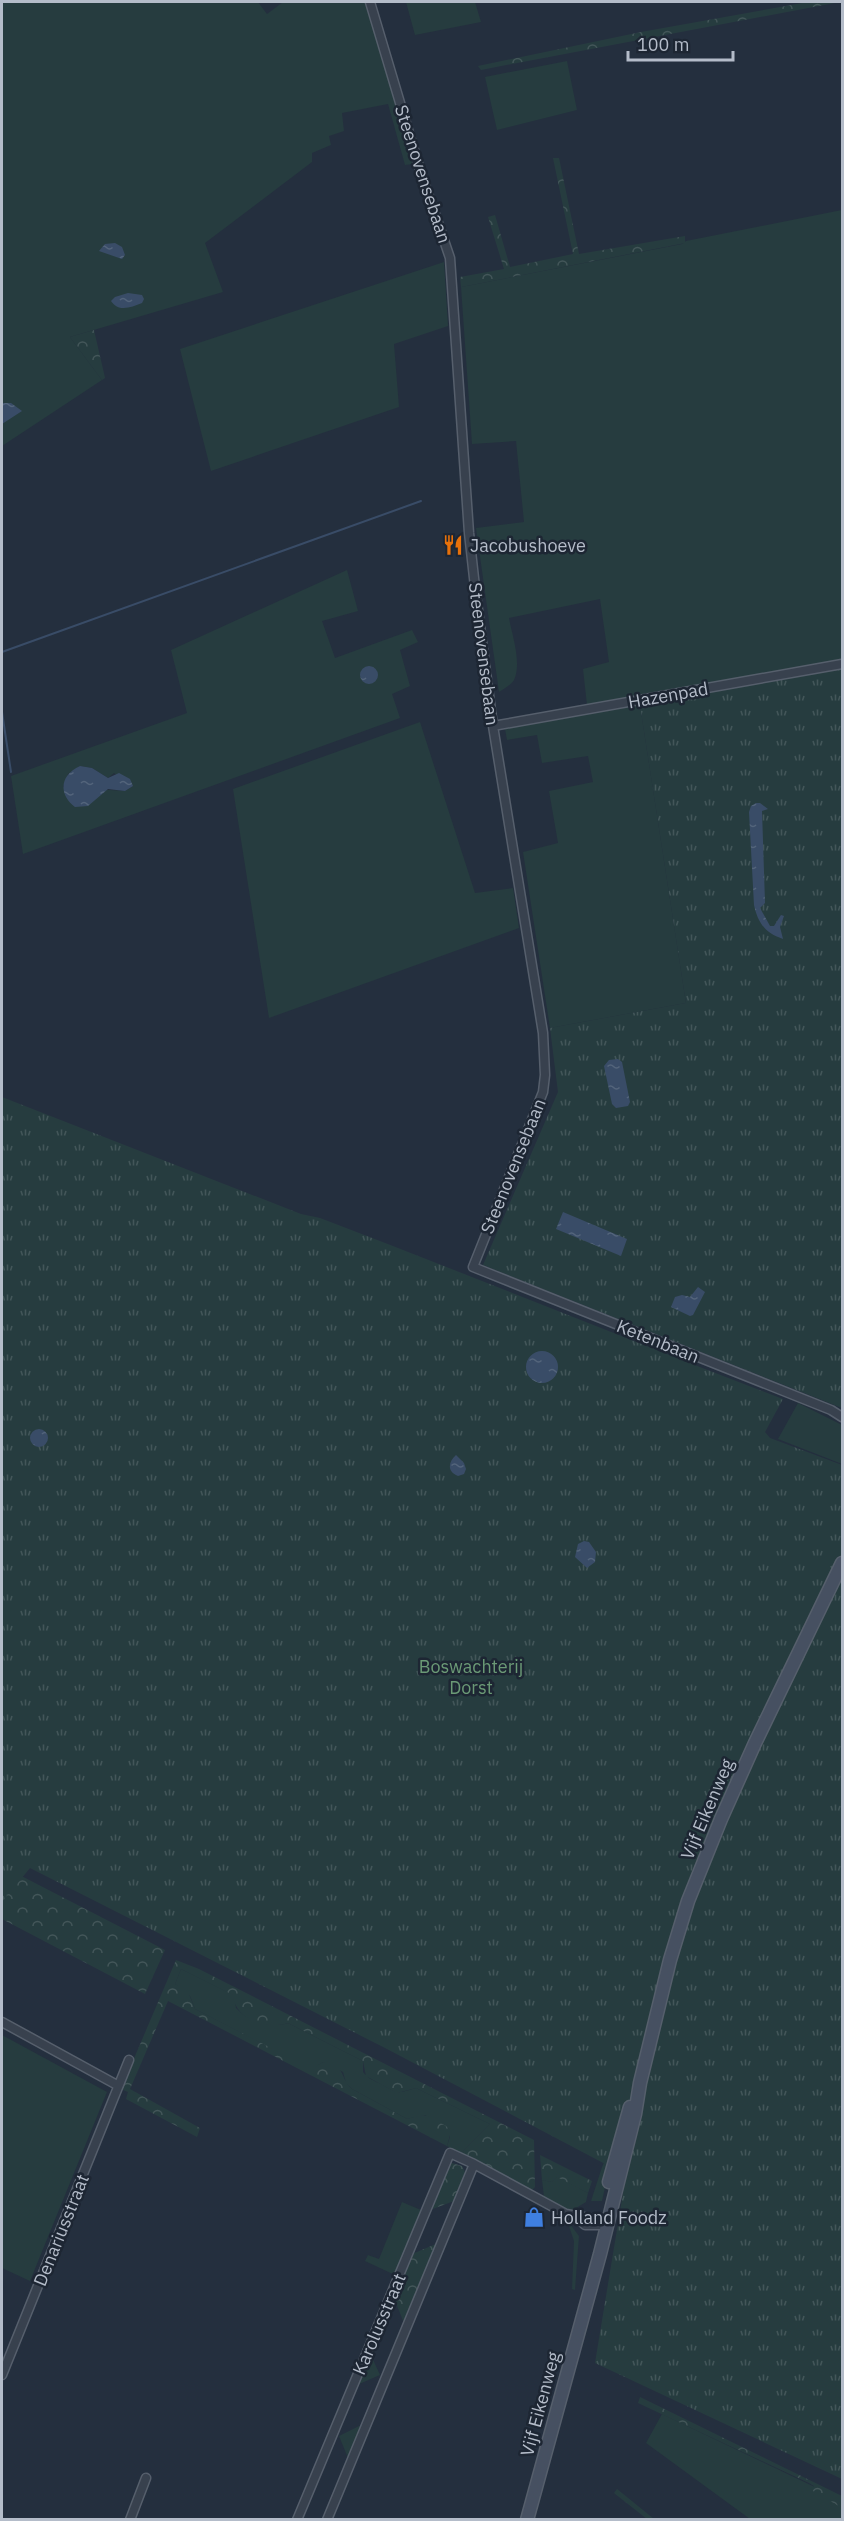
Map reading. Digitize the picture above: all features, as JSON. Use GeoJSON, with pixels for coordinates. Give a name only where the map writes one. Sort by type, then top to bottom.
{"type":"FeatureCollection","features":[{"type":"Feature","properties":{"kind":"main road","name":"Vijf Eikenweg"},"geometry":{"type":"LineString","coordinates":[[527,2520],[587,2298],[602,2224],[635,2114],[640,2083],[670,1960],[704,1860],[755,1743],[843,1563]]}},
{"type":"Feature","properties":{"kind":"street","name":"Steenovensebaan"},"geometry":{"type":"LineString","coordinates":[[370,2],[420,170],[450,258],[469,533],[493,726],[543,1033],[545,1075],[543,1092],[473,1267]]}},
{"type":"Feature","properties":{"kind":"street","name":"Hazenpad"},"geometry":{"type":"LineString","coordinates":[[493,726],[843,664]]}},
{"type":"Feature","properties":{"kind":"street","name":"Ketenbaan"},"geometry":{"type":"LineString","coordinates":[[473,1267],[831,1410],[843,1417]]}},
{"type":"Feature","properties":{"kind":"street"},"geometry":{"type":"LineString","coordinates":[[2,2022],[117,2085]]}},
{"type":"Feature","properties":{"kind":"street","name":"Denariusstraat"},"geometry":{"type":"LineString","coordinates":[[2,2375],[129,2060]]}},
{"type":"Feature","properties":{"kind":"street","name":"Karolusstraat"},"geometry":{"type":"LineString","coordinates":[[297,2520],[450,2153],[576,2217],[602,2224]]}},
{"type":"Feature","properties":{"kind":"street","name":"Karolusstraat"},"geometry":{"type":"LineString","coordinates":[[327,2520],[474,2164]]}},
{"type":"Feature","properties":{"kind":"street"},"geometry":{"type":"LineString","coordinates":[[130,2520],[146,2478]]}},
{"type":"Feature","properties":{"kind":"green space"},"geometry":{"type":"Polygon","coordinates":[[[2,2],[258,2],[267,14],[283,2],[366,2],[413,164],[405,165],[388,104],[342,113],[344,131],[329,136],[331,145],[312,153],[312,162],[205,243],[223,292],[70,337],[102,380],[2,446],[2,2]]]}},
{"type":"Feature","properties":{"kind":"green space"},"geometry":{"type":"Polygon","coordinates":[[[406,2],[475,2],[481,22],[415,35],[406,2]]]}},
{"type":"Feature","properties":{"kind":"green space"},"geometry":{"type":"Polygon","coordinates":[[[808,2],[840,2],[481,70],[478,66],[641,32],[808,2]]]}},
{"type":"Feature","properties":{"kind":"green space"},"geometry":{"type":"Polygon","coordinates":[[[567,61],[577,110],[497,130],[485,77],[567,61]]]}},
{"type":"Feature","properties":{"kind":"green space"},"geometry":{"type":"Polygon","coordinates":[[[553,158],[559,158],[579,254],[685,236],[685,243],[461,287],[460,277],[504,269],[488,217],[495,215],[510,267],[573,254],[553,158]]]}},
{"type":"Feature","properties":{"kind":"green space"},"geometry":{"type":"Polygon","coordinates":[[[842,210],[842,662],[587,705],[583,669],[609,662],[600,599],[509,618],[517,666],[513,682],[499,692],[476,528],[524,522],[516,441],[472,444],[461,287],[842,210]]]}},
{"type":"Feature","properties":{"kind":"green space"},"geometry":{"type":"Polygon","coordinates":[[[444,262],[448,326],[394,344],[399,407],[211,471],[180,349],[444,262]]]}},
{"type":"Feature","properties":{"kind":"green space"},"geometry":{"type":"Polygon","coordinates":[[[94,330],[105,378],[102,380],[70,337],[94,330]]]}},
{"type":"Feature","properties":{"kind":"green space"},"geometry":{"type":"Polygon","coordinates":[[[347,570],[358,611],[322,621],[335,658],[412,630],[418,642],[400,650],[410,686],[392,694],[400,718],[23,854],[11,776],[187,713],[171,650],[347,570]],[[80,766],[68,774],[63,787],[125,791],[133,786],[114,773],[108,778],[92,768],[80,766]]]}},
{"type":"Feature","properties":{"kind":"green space"},"geometry":{"type":"Polygon","coordinates":[[[842,669],[842,1408],[483,1265],[558,1092],[550,1028],[686,1003],[640,705],[842,669]]]}},
{"type":"Feature","properties":{"kind":"green space"},"geometry":{"type":"Polygon","coordinates":[[[640,705],[686,1003],[550,1028],[523,852],[558,843],[549,791],[593,782],[588,756],[542,763],[537,735],[507,740],[505,729],[640,705]]]}},
{"type":"Feature","properties":{"kind":"green space"},"geometry":{"type":"Polygon","coordinates":[[[420,722],[475,893],[513,888],[519,928],[269,1018],[233,789],[420,722]]]}},
{"type":"Feature","properties":{"kind":"green space","name":"Boswachterij Dorst"},"geometry":{"type":"Polygon","coordinates":[[[2,1097],[301,1214],[320,1218],[378,1240],[783,1399],[765,1432],[770,1438],[842,1465],[842,2479],[595,2363],[626,2175],[387,2049],[30,1868],[2,1902],[2,1097]]]}},
{"type":"Feature","properties":{"kind":"green space"},"geometry":{"type":"Polygon","coordinates":[[[798,1403],[842,1425],[842,1464],[778,1439],[798,1403]]]}},
{"type":"Feature","properties":{"kind":"green space"},"geometry":{"type":"Polygon","coordinates":[[[2,1866],[165,1950],[145,1994],[2,1919],[2,1866]]]}},
{"type":"Feature","properties":{"kind":"green space"},"geometry":{"type":"Polygon","coordinates":[[[176,1960],[199,1969],[534,2140],[535,2187],[532,2190],[525,2187],[460,2154],[490,2124],[416,2088],[397,2093],[366,2076],[363,2061],[288,2023],[271,2025],[253,2021],[239,2011],[233,1995],[181,1969],[175,1984],[188,1992],[195,2009],[312,2069],[323,2062],[337,2067],[352,2089],[407,2119],[422,2115],[428,2116],[451,2131],[447,2146],[168,2001],[130,2089],[200,2128],[197,2137],[126,2099],[128,2092],[121,2089],[176,1960]]]}},
{"type":"Feature","properties":{"kind":"green space"},"geometry":{"type":"Polygon","coordinates":[[[181,1969],[234,1995],[236,2008],[253,2020],[274,2025],[288,2023],[363,2061],[363,2072],[367,2076],[393,2091],[416,2088],[490,2124],[460,2154],[447,2146],[450,2137],[449,2129],[425,2115],[407,2119],[352,2089],[346,2083],[343,2072],[323,2062],[312,2070],[195,2009],[190,1996],[175,1984],[181,1969]]]}},
{"type":"Feature","properties":{"kind":"green space"},"geometry":{"type":"Polygon","coordinates":[[[2,2035],[107,2092],[30,2281],[2,2268],[2,2035]]]}},
{"type":"Feature","properties":{"kind":"green space"},"geometry":{"type":"Polygon","coordinates":[[[617,2133],[602,2201],[591,2201],[602,2167],[617,2133]]]}},
{"type":"Feature","properties":{"kind":"green space"},"geometry":{"type":"Polygon","coordinates":[[[540,2155],[592,2181],[588,2193],[557,2177],[552,2182],[542,2180],[540,2155]]]}},
{"type":"Feature","properties":{"kind":"green space"},"geometry":{"type":"Polygon","coordinates":[[[452,2163],[462,2166],[465,2172],[454,2201],[430,2210],[448,2167],[452,2163]]]}},
{"type":"Feature","properties":{"kind":"green space"},"geometry":{"type":"Polygon","coordinates":[[[557,2176],[588,2193],[586,2202],[571,2211],[544,2197],[542,2180],[552,2182],[557,2176]]]}},
{"type":"Feature","properties":{"kind":"green space"},"geometry":{"type":"Polygon","coordinates":[[[402,2202],[421,2210],[395,2275],[365,2261],[368,2255],[379,2259],[402,2202]]]}},
{"type":"Feature","properties":{"kind":"green space"},"geometry":{"type":"Polygon","coordinates":[[[567,2220],[579,2236],[575,2290],[572,2289],[574,2241],[567,2220]]]}},
{"type":"Feature","properties":{"kind":"green space"},"geometry":{"type":"Polygon","coordinates":[[[436,2244],[404,2323],[394,2298],[412,2254],[436,2244]]]}},
{"type":"Feature","properties":{"kind":"green space"},"geometry":{"type":"Polygon","coordinates":[[[370,2353],[380,2375],[357,2385],[370,2353]]]}},
{"type":"Feature","properties":{"kind":"green space"},"geometry":{"type":"Polygon","coordinates":[[[640,2397],[842,2496],[842,2508],[813,2491],[814,2486],[809,2483],[638,2403],[640,2397]]]}},
{"type":"Feature","properties":{"kind":"green space"},"geometry":{"type":"Polygon","coordinates":[[[662,2414],[842,2500],[842,2519],[750,2519],[646,2443],[662,2414]]]}},
{"type":"Feature","properties":{"kind":"green space"},"geometry":{"type":"Polygon","coordinates":[[[361,2425],[348,2458],[339,2436],[361,2425]]]}},
{"type":"Feature","properties":{"kind":"green space"},"geometry":{"type":"Polygon","coordinates":[[[617,2489],[654,2519],[647,2519],[614,2493],[617,2489]]]}},
{"type":"Feature","properties":{"kind":"water"},"geometry":{"type":"Polygon","coordinates":[[[115,243],[122,247],[125,255],[122,259],[99,251],[105,244],[115,243]]]}},
{"type":"Feature","properties":{"kind":"water"},"geometry":{"type":"Polygon","coordinates":[[[128,293],[142,295],[144,299],[142,303],[121,308],[111,301],[115,297],[128,293]]]}},
{"type":"Feature","properties":{"kind":"water"},"geometry":{"type":"Polygon","coordinates":[[[2,403],[11,403],[22,411],[2,424],[2,403]]]}},
{"type":"Feature","properties":{"kind":"water"},"geometry":{"type":"Polygon","coordinates":[[[369,666],[375,669],[378,675],[375,681],[369,684],[363,681],[360,675],[363,669],[369,666]]]}},
{"type":"Feature","properties":{"kind":"water"},"geometry":{"type":"Polygon","coordinates":[[[80,766],[92,768],[108,778],[119,773],[130,779],[133,786],[125,791],[108,789],[88,806],[75,807],[66,796],[64,785],[68,774],[80,766]]]}},
{"type":"Feature","properties":{"kind":"water"},"geometry":{"type":"Polygon","coordinates":[[[756,803],[768,809],[762,811],[765,903],[760,908],[770,926],[774,926],[781,915],[784,916],[780,927],[783,939],[771,934],[763,926],[754,905],[749,812],[751,806],[756,803]]]}},
{"type":"Feature","properties":{"kind":"water"},"geometry":{"type":"Polygon","coordinates":[[[618,1059],[622,1062],[630,1102],[628,1106],[616,1108],[612,1104],[604,1066],[609,1060],[618,1059]]]}},
{"type":"Feature","properties":{"kind":"water"},"geometry":{"type":"Polygon","coordinates":[[[563,1212],[627,1239],[621,1256],[556,1229],[563,1212]]]}},
{"type":"Feature","properties":{"kind":"water"},"geometry":{"type":"Polygon","coordinates":[[[698,1287],[705,1292],[693,1315],[690,1316],[671,1307],[675,1297],[682,1295],[690,1297],[698,1287]]]}},
{"type":"Feature","properties":{"kind":"water"},"geometry":{"type":"Polygon","coordinates":[[[542,1351],[553,1356],[558,1367],[553,1378],[542,1383],[531,1378],[526,1367],[531,1356],[542,1351]]]}},
{"type":"Feature","properties":{"kind":"water"},"geometry":{"type":"Polygon","coordinates":[[[35,1429],[43,1429],[48,1434],[46,1445],[35,1447],[30,1442],[30,1434],[35,1429]]]}},
{"type":"Feature","properties":{"kind":"water"},"geometry":{"type":"Polygon","coordinates":[[[456,1455],[464,1463],[466,1469],[464,1474],[458,1476],[450,1469],[451,1461],[456,1455]]]}},
{"type":"Feature","properties":{"kind":"water"},"geometry":{"type":"Polygon","coordinates":[[[584,1541],[589,1542],[596,1552],[595,1562],[587,1568],[575,1557],[578,1544],[584,1541]]]}},
{"type":"Feature","properties":{"kind":"waterway"},"geometry":{"type":"LineString","coordinates":[[2,652],[421,501]]}},
{"type":"Feature","properties":{"kind":"waterway"},"geometry":{"type":"LineString","coordinates":[[2,712],[11,772]]}},
{"type":"Feature","properties":{"kind":"place","name":"Jacobushoeve"},"geometry":{"type":"Point","coordinates":[453,545]}},
{"type":"Feature","properties":{"kind":"place","name":"Holland Foodz"},"geometry":{"type":"Point","coordinates":[534,2217]}}]}
